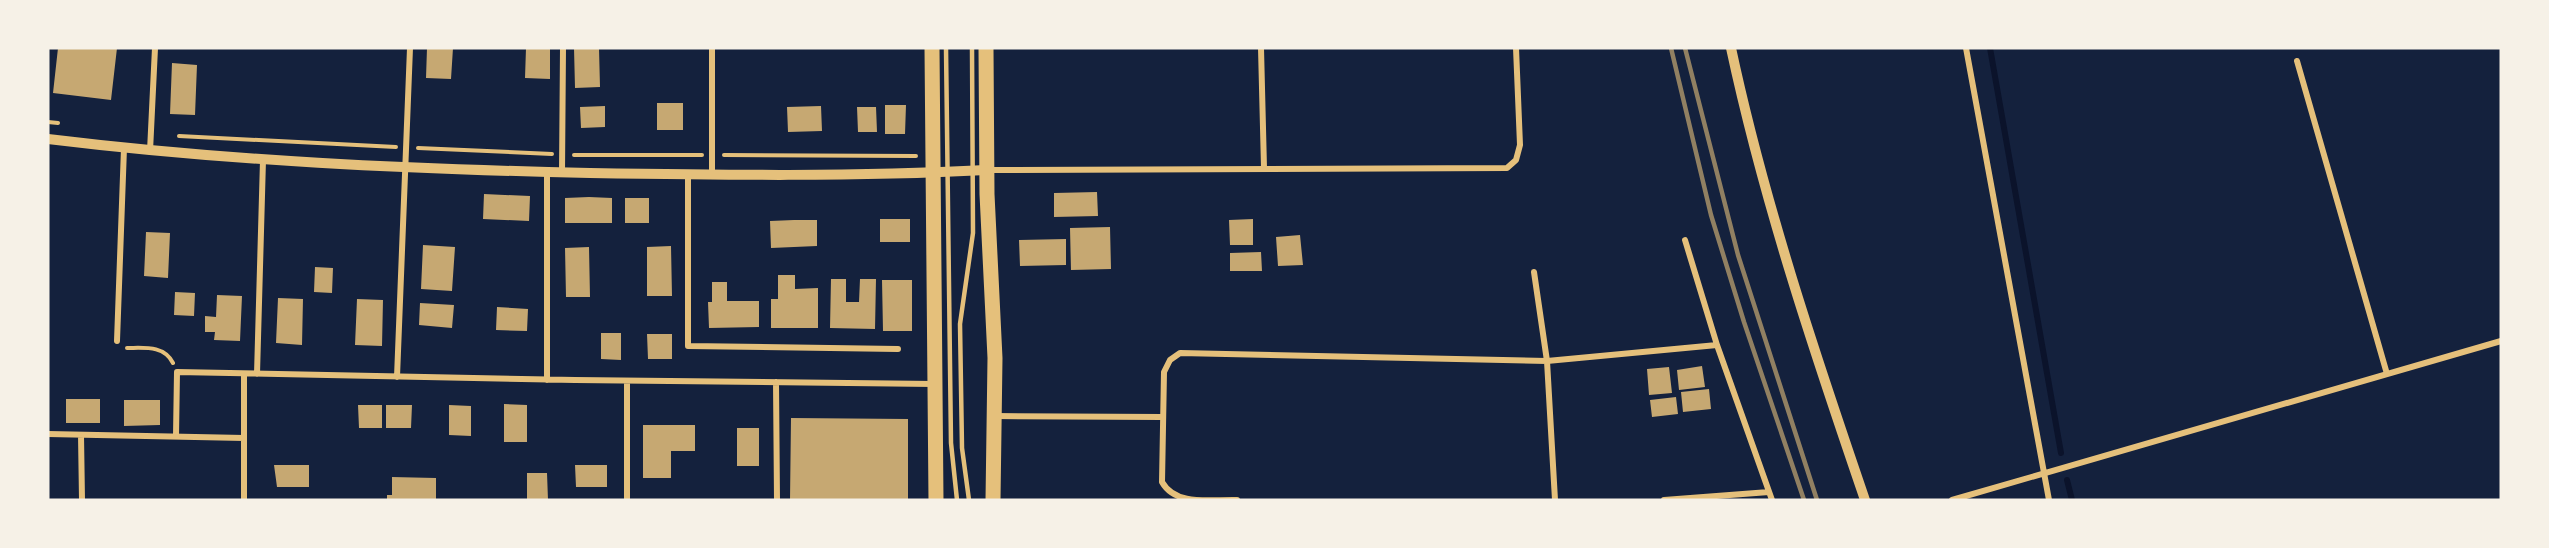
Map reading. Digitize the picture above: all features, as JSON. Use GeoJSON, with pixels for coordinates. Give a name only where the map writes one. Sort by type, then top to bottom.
{"type":"FeatureCollection","features":[{"type":"Feature","properties":{"kind":"main road"},"geometry":{"type":"LineString","coordinates":[[932,48],[939,172],[935,384],[936,500]]}},
{"type":"Feature","properties":{"kind":"main road"},"geometry":{"type":"LineString","coordinates":[[986,48],[979,171],[995,347],[996,498]]}},
{"type":"Feature","properties":{"kind":"street"},"geometry":{"type":"LineString","coordinates":[[150,151],[155,48]]}},
{"type":"Feature","properties":{"kind":"street"},"geometry":{"type":"LineString","coordinates":[[397,377],[410,48]]}},
{"type":"Feature","properties":{"kind":"street"},"geometry":{"type":"LineString","coordinates":[[562,172],[563,48]]}},
{"type":"Feature","properties":{"kind":"street"},"geometry":{"type":"LineString","coordinates":[[712,48],[712,175]]}},
{"type":"Feature","properties":{"kind":"street"},"geometry":{"type":"LineString","coordinates":[[1261,48],[1264,168]]}},
{"type":"Feature","properties":{"kind":"street"},"geometry":{"type":"LineString","coordinates":[[48,139],[150,151],[263,160],[404,168],[547,172],[712,175],[1264,168],[1500,170],[1516,160],[1520,135],[1516,48]]}},
{"type":"Feature","properties":{"kind":"street"},"geometry":{"type":"LineString","coordinates":[[1731,48],[1753,144],[1782,251],[1865,500]]}},
{"type":"Feature","properties":{"kind":"street"},"geometry":{"type":"LineString","coordinates":[[1966,48],[2049,500]]}},
{"type":"Feature","properties":{"kind":"street"},"geometry":{"type":"LineString","coordinates":[[2297,61],[2387,374]]}},
{"type":"Feature","properties":{"kind":"street"},"geometry":{"type":"LineString","coordinates":[[117,341],[124,148]]}},
{"type":"Feature","properties":{"kind":"street"},"geometry":{"type":"LineString","coordinates":[[257,374],[263,160]]}},
{"type":"Feature","properties":{"kind":"street"},"geometry":{"type":"LineString","coordinates":[[547,172],[547,380]]}},
{"type":"Feature","properties":{"kind":"street"},"geometry":{"type":"LineString","coordinates":[[688,175],[688,346],[898,349]]}},
{"type":"Feature","properties":{"kind":"street"},"geometry":{"type":"LineString","coordinates":[[1685,240],[1717,345],[1772,500]]}},
{"type":"Feature","properties":{"kind":"street"},"geometry":{"type":"LineString","coordinates":[[1534,272],[1547,362],[1555,500]]}},
{"type":"Feature","properties":{"kind":"street"},"geometry":{"type":"LineString","coordinates":[[1952,500],[2501,340]]}},
{"type":"Feature","properties":{"kind":"street"},"geometry":{"type":"LineString","coordinates":[[1237,500],[1182,499],[1167,490],[1161,474],[1162,417],[1166,365],[1174,356],[1186,352],[1547,362],[1717,345]]}},
{"type":"Feature","properties":{"kind":"street"},"geometry":{"type":"LineString","coordinates":[[176,436],[177,372],[547,380],[935,384]]}},
{"type":"Feature","properties":{"kind":"street"},"geometry":{"type":"LineString","coordinates":[[244,374],[244,500]]}},
{"type":"Feature","properties":{"kind":"street"},"geometry":{"type":"LineString","coordinates":[[627,381],[627,500]]}},
{"type":"Feature","properties":{"kind":"street"},"geometry":{"type":"LineString","coordinates":[[776,382],[777,500]]}},
{"type":"Feature","properties":{"kind":"street"},"geometry":{"type":"LineString","coordinates":[[994,416],[1162,417]]}},
{"type":"Feature","properties":{"kind":"street"},"geometry":{"type":"LineString","coordinates":[[48,434],[244,438]]}},
{"type":"Feature","properties":{"kind":"street"},"geometry":{"type":"LineString","coordinates":[[81,435],[82,500]]}},
{"type":"Feature","properties":{"kind":"street"},"geometry":{"type":"LineString","coordinates":[[1664,500],[1769,492]]}},
{"type":"Feature","properties":{"kind":"lane"},"geometry":{"type":"LineString","coordinates":[[946,48],[939,172],[951,443],[957,500]]}},
{"type":"Feature","properties":{"kind":"lane"},"geometry":{"type":"LineString","coordinates":[[969,500],[962,448],[960,324],[979,171],[972,48]]}},
{"type":"Feature","properties":{"kind":"path"},"geometry":{"type":"LineString","coordinates":[[48,122],[69,124]]}},
{"type":"Feature","properties":{"kind":"path"},"geometry":{"type":"LineString","coordinates":[[151,134],[562,154],[916,156]]}},
{"type":"Feature","properties":{"kind":"path"},"geometry":{"type":"LineString","coordinates":[[117,341],[121,348],[160,350],[171,359],[177,372]]}},
{"type":"Feature","properties":{"kind":"building"},"geometry":{"type":"Polygon","coordinates":[[[58,48],[117,48],[111,100],[53,93],[58,48]]]}},
{"type":"Feature","properties":{"kind":"building"},"geometry":{"type":"Polygon","coordinates":[[[427,48],[453,48],[451,79],[426,78],[427,48]]]}},
{"type":"Feature","properties":{"kind":"building"},"geometry":{"type":"Polygon","coordinates":[[[526,48],[550,48],[550,79],[525,78],[526,48]]]}},
{"type":"Feature","properties":{"kind":"building"},"geometry":{"type":"Polygon","coordinates":[[[574,48],[599,48],[600,87],[575,88],[574,48]]]}},
{"type":"Feature","properties":{"kind":"building"},"geometry":{"type":"Polygon","coordinates":[[[172,63],[197,65],[195,115],[170,114],[172,63]]]}},
{"type":"Feature","properties":{"kind":"building"},"geometry":{"type":"Polygon","coordinates":[[[657,103],[683,103],[683,130],[657,130],[657,103]]]}},
{"type":"Feature","properties":{"kind":"building"},"geometry":{"type":"Polygon","coordinates":[[[885,105],[906,105],[905,134],[885,134],[885,105]]]}},
{"type":"Feature","properties":{"kind":"building"},"geometry":{"type":"Polygon","coordinates":[[[605,106],[605,127],[581,128],[580,107],[605,106]]]}},
{"type":"Feature","properties":{"kind":"building"},"geometry":{"type":"Polygon","coordinates":[[[821,106],[822,131],[788,132],[787,107],[821,106]]]}},
{"type":"Feature","properties":{"kind":"building"},"geometry":{"type":"Polygon","coordinates":[[[857,107],[876,107],[877,132],[858,132],[857,107]]]}},
{"type":"Feature","properties":{"kind":"building"},"geometry":{"type":"Polygon","coordinates":[[[1097,192],[1098,216],[1054,217],[1054,193],[1097,192]]]}},
{"type":"Feature","properties":{"kind":"building"},"geometry":{"type":"Polygon","coordinates":[[[484,194],[530,196],[529,221],[483,219],[484,194]]]}},
{"type":"Feature","properties":{"kind":"building"},"geometry":{"type":"Polygon","coordinates":[[[565,198],[612,198],[612,223],[565,223],[565,198]]]}},
{"type":"Feature","properties":{"kind":"building"},"geometry":{"type":"Polygon","coordinates":[[[625,198],[649,198],[649,223],[625,223],[625,198]]]}},
{"type":"Feature","properties":{"kind":"building"},"geometry":{"type":"Polygon","coordinates":[[[880,219],[910,219],[910,242],[880,242],[880,219]]]}},
{"type":"Feature","properties":{"kind":"building"},"geometry":{"type":"Polygon","coordinates":[[[1253,219],[1253,245],[1230,245],[1229,220],[1253,219]]]}},
{"type":"Feature","properties":{"kind":"building"},"geometry":{"type":"Polygon","coordinates":[[[817,220],[817,246],[771,248],[770,221],[817,220]]]}},
{"type":"Feature","properties":{"kind":"building"},"geometry":{"type":"Polygon","coordinates":[[[1110,227],[1111,269],[1071,270],[1070,228],[1110,227]]]}},
{"type":"Feature","properties":{"kind":"building"},"geometry":{"type":"Polygon","coordinates":[[[146,232],[170,233],[168,278],[144,276],[146,232]]]}},
{"type":"Feature","properties":{"kind":"building"},"geometry":{"type":"Polygon","coordinates":[[[1300,235],[1303,265],[1278,266],[1276,237],[1300,235]]]}},
{"type":"Feature","properties":{"kind":"building"},"geometry":{"type":"Polygon","coordinates":[[[1066,239],[1066,265],[1020,266],[1019,240],[1066,239]]]}},
{"type":"Feature","properties":{"kind":"building"},"geometry":{"type":"Polygon","coordinates":[[[423,245],[455,247],[452,291],[421,289],[423,245]]]}},
{"type":"Feature","properties":{"kind":"building"},"geometry":{"type":"Polygon","coordinates":[[[671,246],[672,296],[647,296],[647,247],[671,246]]]}},
{"type":"Feature","properties":{"kind":"building"},"geometry":{"type":"Polygon","coordinates":[[[589,247],[590,297],[566,297],[565,248],[589,247]]]}},
{"type":"Feature","properties":{"kind":"building"},"geometry":{"type":"Polygon","coordinates":[[[1261,252],[1262,271],[1230,271],[1230,253],[1261,252]]]}},
{"type":"Feature","properties":{"kind":"building"},"geometry":{"type":"Polygon","coordinates":[[[315,267],[333,268],[332,293],[314,292],[315,267]]]}},
{"type":"Feature","properties":{"kind":"building"},"geometry":{"type":"Polygon","coordinates":[[[778,275],[795,275],[795,289],[818,288],[818,328],[771,328],[771,299],[778,299],[778,275]]]}},
{"type":"Feature","properties":{"kind":"building"},"geometry":{"type":"Polygon","coordinates":[[[831,279],[846,279],[846,302],[859,302],[860,279],[876,279],[875,329],[830,328],[831,279]]]}},
{"type":"Feature","properties":{"kind":"building"},"geometry":{"type":"Polygon","coordinates":[[[882,280],[912,280],[912,331],[883,331],[882,280]]]}},
{"type":"Feature","properties":{"kind":"building"},"geometry":{"type":"Polygon","coordinates":[[[712,282],[727,282],[727,301],[759,301],[759,327],[709,328],[708,302],[712,302],[712,282]]]}},
{"type":"Feature","properties":{"kind":"building"},"geometry":{"type":"Polygon","coordinates":[[[175,292],[195,293],[194,316],[174,315],[175,292]]]}},
{"type":"Feature","properties":{"kind":"building"},"geometry":{"type":"Polygon","coordinates":[[[217,295],[242,296],[240,341],[214,340],[215,332],[205,332],[205,316],[216,317],[217,295]]]}},
{"type":"Feature","properties":{"kind":"building"},"geometry":{"type":"Polygon","coordinates":[[[278,298],[303,299],[302,345],[276,343],[278,298]]]}},
{"type":"Feature","properties":{"kind":"building"},"geometry":{"type":"Polygon","coordinates":[[[357,299],[383,300],[382,346],[355,345],[357,299]]]}},
{"type":"Feature","properties":{"kind":"building"},"geometry":{"type":"Polygon","coordinates":[[[420,303],[454,305],[452,328],[419,325],[420,303]]]}},
{"type":"Feature","properties":{"kind":"building"},"geometry":{"type":"Polygon","coordinates":[[[497,307],[528,309],[527,331],[496,330],[497,307]]]}},
{"type":"Feature","properties":{"kind":"building"},"geometry":{"type":"Polygon","coordinates":[[[601,333],[621,333],[621,360],[601,359],[601,333]]]}},
{"type":"Feature","properties":{"kind":"building"},"geometry":{"type":"Polygon","coordinates":[[[647,334],[672,334],[672,359],[648,359],[647,334]]]}},
{"type":"Feature","properties":{"kind":"building"},"geometry":{"type":"Polygon","coordinates":[[[1702,366],[1705,387],[1679,390],[1677,370],[1702,366]]]}},
{"type":"Feature","properties":{"kind":"building"},"geometry":{"type":"Polygon","coordinates":[[[1669,367],[1672,393],[1649,395],[1647,369],[1669,367]]]}},
{"type":"Feature","properties":{"kind":"building"},"geometry":{"type":"Polygon","coordinates":[[[1709,389],[1711,409],[1683,412],[1681,392],[1709,389]]]}},
{"type":"Feature","properties":{"kind":"building"},"geometry":{"type":"Polygon","coordinates":[[[1676,397],[1678,414],[1652,417],[1650,400],[1676,397]]]}},
{"type":"Feature","properties":{"kind":"building"},"geometry":{"type":"Polygon","coordinates":[[[66,399],[100,399],[100,423],[66,423],[66,399]]]}},
{"type":"Feature","properties":{"kind":"building"},"geometry":{"type":"Polygon","coordinates":[[[124,400],[160,400],[160,425],[124,426],[124,400]]]}},
{"type":"Feature","properties":{"kind":"building"},"geometry":{"type":"Polygon","coordinates":[[[504,404],[527,405],[527,442],[504,442],[504,404]]]}},
{"type":"Feature","properties":{"kind":"building"},"geometry":{"type":"Polygon","coordinates":[[[358,405],[382,405],[382,428],[359,428],[358,405]]]}},
{"type":"Feature","properties":{"kind":"building"},"geometry":{"type":"Polygon","coordinates":[[[386,405],[412,405],[411,428],[386,428],[386,405]]]}},
{"type":"Feature","properties":{"kind":"building"},"geometry":{"type":"Polygon","coordinates":[[[449,405],[471,406],[471,436],[449,435],[449,405]]]}},
{"type":"Feature","properties":{"kind":"building"},"geometry":{"type":"Polygon","coordinates":[[[791,418],[908,419],[908,500],[790,500],[791,418]]]}},
{"type":"Feature","properties":{"kind":"building"},"geometry":{"type":"Polygon","coordinates":[[[643,425],[695,425],[695,451],[671,451],[671,478],[643,478],[643,425]]]}},
{"type":"Feature","properties":{"kind":"building"},"geometry":{"type":"Polygon","coordinates":[[[737,428],[759,428],[759,466],[737,466],[737,428]]]}},
{"type":"Feature","properties":{"kind":"building"},"geometry":{"type":"Polygon","coordinates":[[[274,465],[309,465],[309,487],[277,487],[274,465]]]}},
{"type":"Feature","properties":{"kind":"building"},"geometry":{"type":"Polygon","coordinates":[[[575,465],[607,465],[607,487],[576,487],[575,465]]]}},
{"type":"Feature","properties":{"kind":"building"},"geometry":{"type":"Polygon","coordinates":[[[527,473],[547,473],[548,500],[527,500],[527,473]]]}},
{"type":"Feature","properties":{"kind":"building"},"geometry":{"type":"Polygon","coordinates":[[[392,477],[436,478],[436,500],[387,500],[387,495],[392,495],[392,477]]]}},
{"type":"Feature","properties":{"kind":"waterway"},"geometry":{"type":"LineString","coordinates":[[1990,48],[2061,453]]}},
{"type":"Feature","properties":{"kind":"waterway"},"geometry":{"type":"LineString","coordinates":[[2067,480],[2072,500]]}},
{"type":"Feature","properties":{"kind":"railway"},"geometry":{"type":"LineString","coordinates":[[1671,48],[1711,215],[1744,322],[1804,500]]}},
{"type":"Feature","properties":{"kind":"railway"},"geometry":{"type":"LineString","coordinates":[[1685,48],[1738,255],[1817,500]]}}]}
